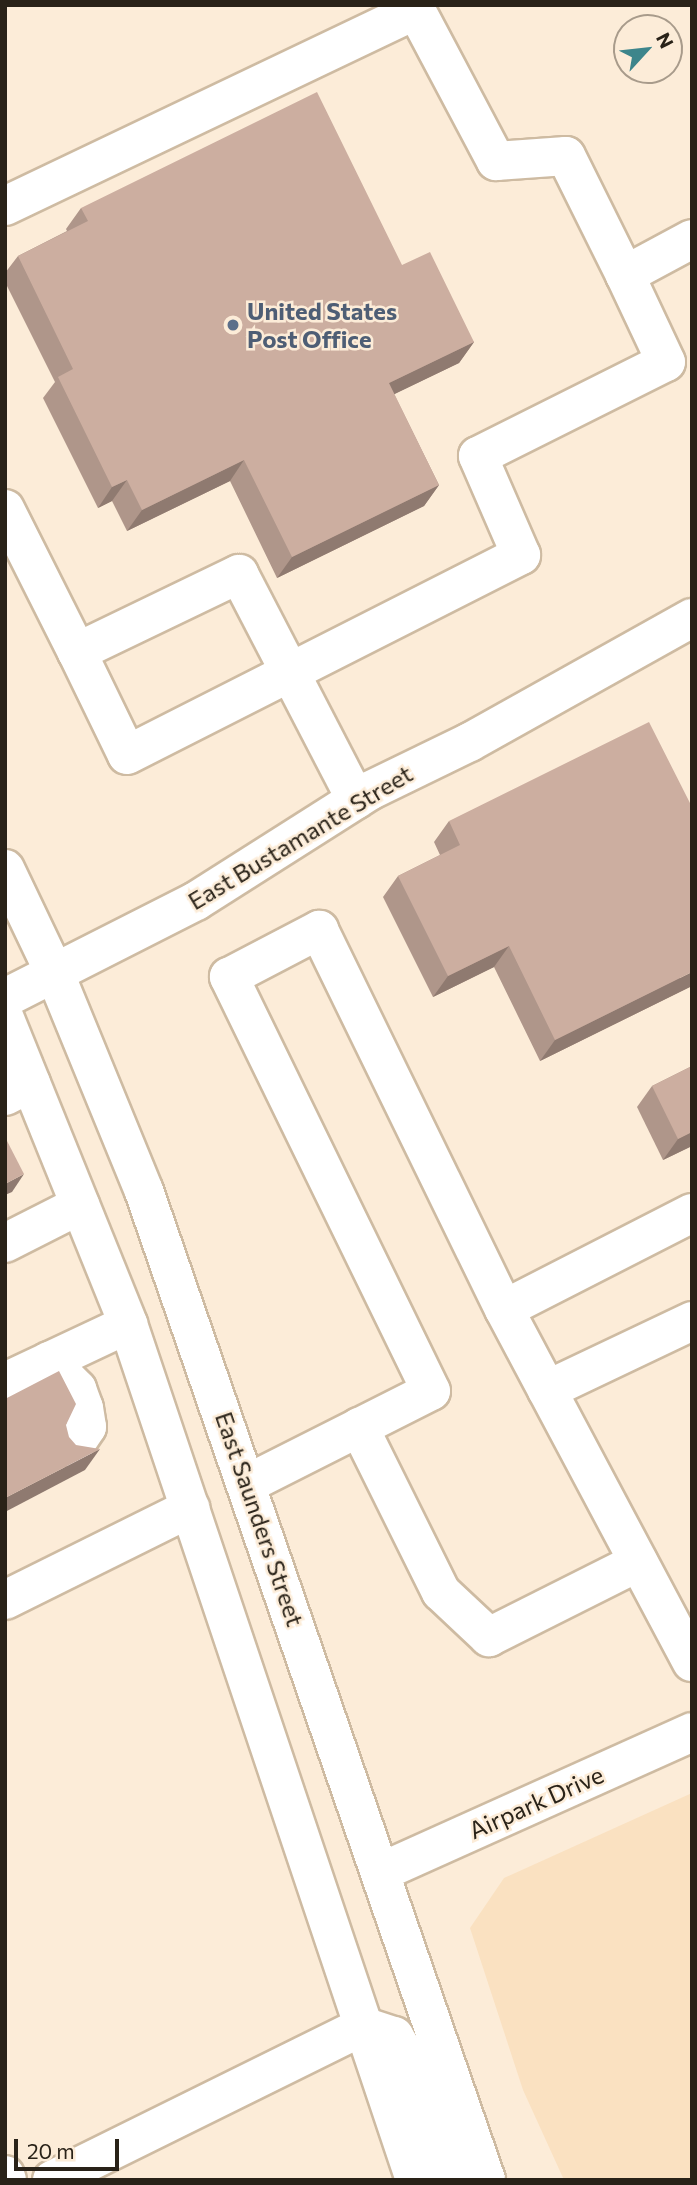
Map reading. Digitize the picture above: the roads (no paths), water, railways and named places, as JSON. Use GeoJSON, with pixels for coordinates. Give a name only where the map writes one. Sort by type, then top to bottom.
{"type":"FeatureCollection","features":[{"type":"Feature","properties":{"kind":"main road"},"geometry":{"type":"LineString","coordinates":[[5,206],[416,10],[496,162],[566,156],[666,362],[478,456],[521,555],[289,670],[127,755],[5,509]]}},
{"type":"Feature","properties":{"kind":"main road"},"geometry":{"type":"LineString","coordinates":[[625,275],[692,239]]}},
{"type":"Feature","properties":{"kind":"main road"},"geometry":{"type":"LineString","coordinates":[[78,652],[239,574],[356,800]]}},
{"type":"Feature","properties":{"kind":"main road","name":"East Bustamante Street"},"geometry":{"type":"LineString","coordinates":[[5,998],[196,901],[356,800],[643,649],[692,618]]}},
{"type":"Feature","properties":{"kind":"main road"},"geometry":{"type":"LineString","coordinates":[[643,649],[692,644]]}},
{"type":"Feature","properties":{"kind":"main road","name":"East Saunders Street"},"geometry":{"type":"LineString","coordinates":[[5,869],[55,974],[144,1191],[486,2180]]}},
{"type":"Feature","properties":{"kind":"main road"},"geometry":{"type":"LineString","coordinates":[[247,1484],[431,1391],[229,977],[319,930],[504,1309],[692,1662]]}},
{"type":"Feature","properties":{"kind":"main road"},"geometry":{"type":"LineString","coordinates":[[5,1018],[18,1090],[80,1205],[128,1324],[415,2180]]}},
{"type":"Feature","properties":{"kind":"main road"},"geometry":{"type":"LineString","coordinates":[[16,1225],[80,1205]]}},
{"type":"Feature","properties":{"kind":"main road"},"geometry":{"type":"LineString","coordinates":[[504,1309],[692,1213]]}},
{"type":"Feature","properties":{"kind":"main road"},"geometry":{"type":"LineString","coordinates":[[547,1390],[692,1321]]}},
{"type":"Feature","properties":{"kind":"main road"},"geometry":{"type":"LineString","coordinates":[[5,1382],[128,1324]]}},
{"type":"Feature","properties":{"kind":"main road"},"geometry":{"type":"LineString","coordinates":[[49,1361],[77,1389],[84,1408],[87,1427],[73,1448]]}},
{"type":"Feature","properties":{"kind":"main road"},"geometry":{"type":"LineString","coordinates":[[359,1427],[441,1592],[489,1637],[638,1562]]}},
{"type":"Feature","properties":{"kind":"main road"},"geometry":{"type":"LineString","coordinates":[[5,1600],[190,1508]]}},
{"type":"Feature","properties":{"kind":"main road","name":"Airpark Drive"},"geometry":{"type":"LineString","coordinates":[[381,1872],[692,1731]]}},
{"type":"Feature","properties":{"kind":"main road"},"geometry":{"type":"LineString","coordinates":[[52,2180],[363,2026],[394,2036],[407,2058],[450,2180]]}},
{"type":"Feature","properties":{"kind":"place","name":"United States Post Office"},"geometry":{"type":"Point","coordinates":[233,325]}}]}
